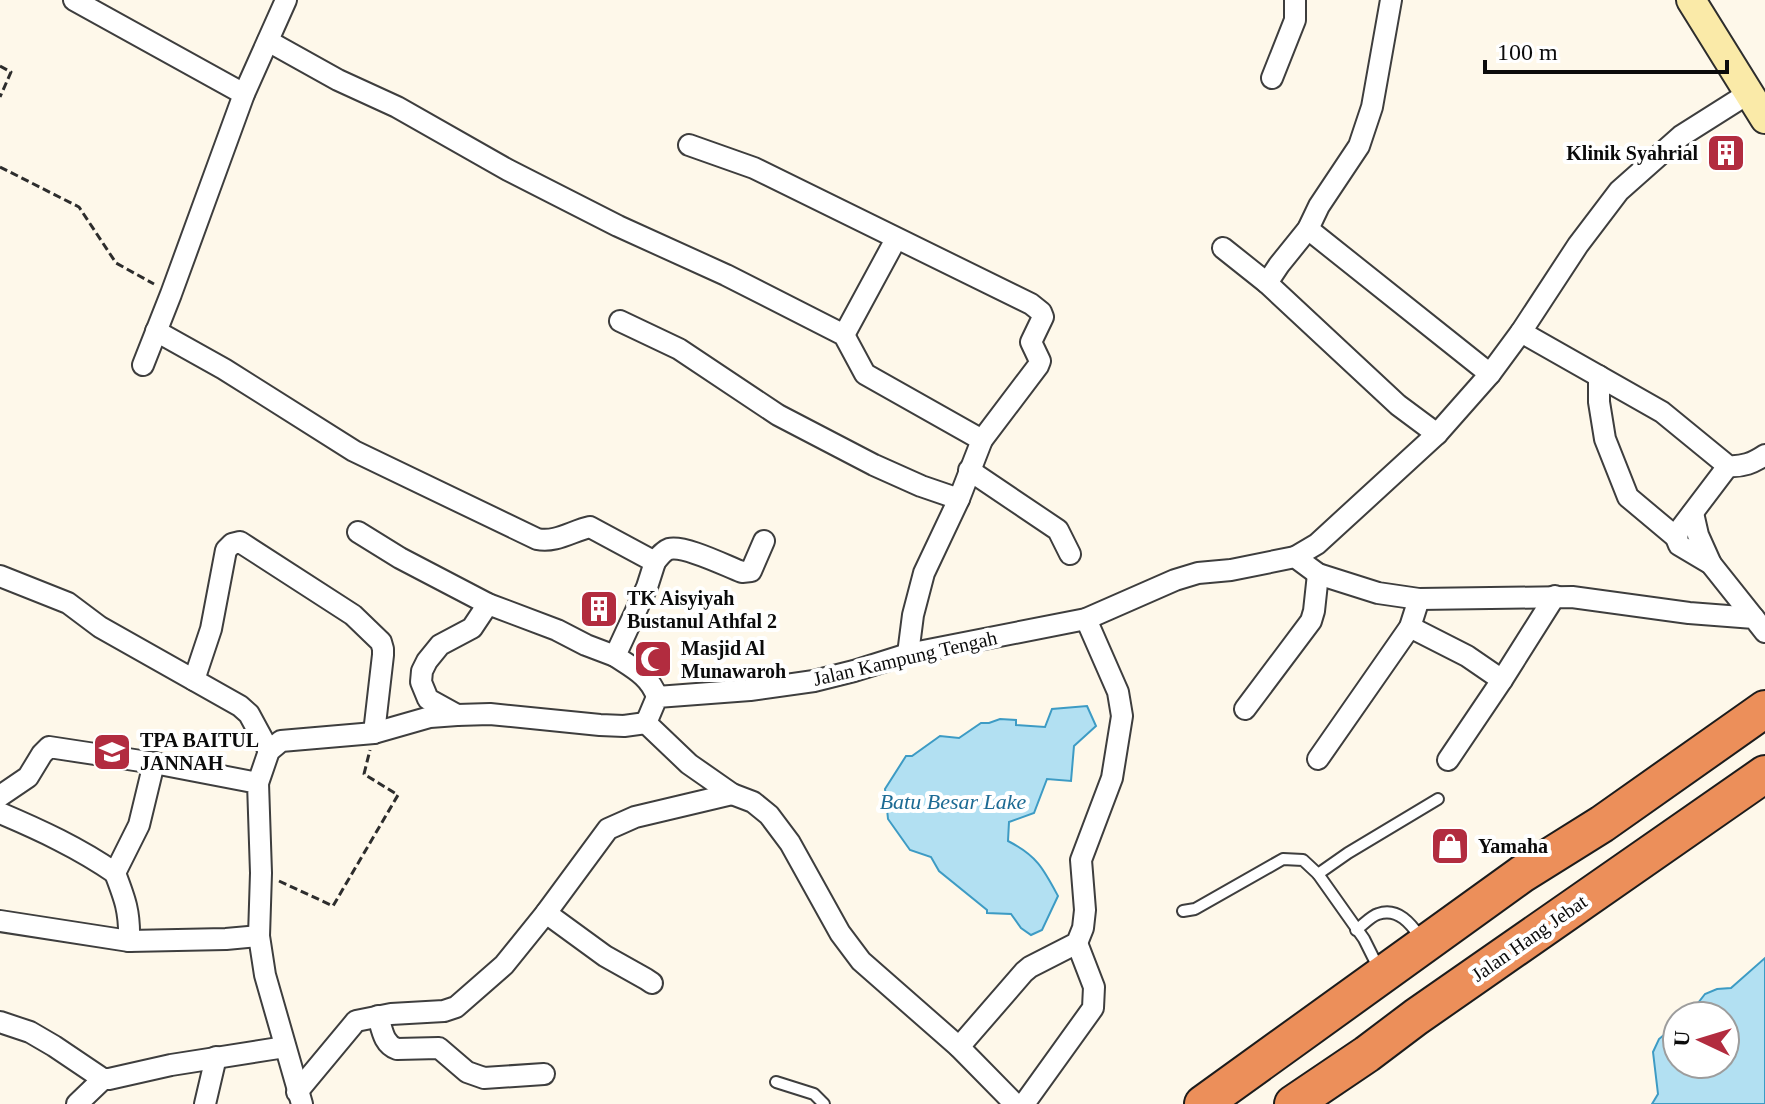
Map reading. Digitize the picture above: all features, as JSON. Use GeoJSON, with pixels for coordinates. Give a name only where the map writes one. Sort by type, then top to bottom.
{"type":"FeatureCollection","features":[{"type":"Feature","properties":{"kind":"highway"},"geometry":{"type":"LineString","coordinates":[[1203,1104],[1522,874],[1624,809],[1765,709]]}},
{"type":"Feature","properties":{"kind":"highway","name":"Jalan Hang Jebat"},"geometry":{"type":"LineString","coordinates":[[1293,1104],[1765,774]]}},
{"type":"Feature","properties":{"kind":"highway"},"geometry":{"type":"LineString","coordinates":[[1337,1008],[1367,1054]]}},
{"type":"Feature","properties":{"kind":"street"},"geometry":{"type":"LineString","coordinates":[[74,0],[244,94]]}},
{"type":"Feature","properties":{"kind":"street"},"geometry":{"type":"LineString","coordinates":[[143,365],[244,94],[286,0]]}},
{"type":"Feature","properties":{"kind":"street"},"geometry":{"type":"LineString","coordinates":[[1272,78],[1295,20],[1295,0]]}},
{"type":"Feature","properties":{"kind":"street"},"geometry":{"type":"LineString","coordinates":[[1267,283],[1308,229],[1319,206],[1359,146],[1372,107],[1391,0]]}},
{"type":"Feature","properties":{"kind":"street"},"geometry":{"type":"LineString","coordinates":[[1691,0],[1765,119]]}},
{"type":"Feature","properties":{"kind":"street"},"geometry":{"type":"LineString","coordinates":[[268,41],[338,80],[397,107],[508,170],[844,335],[865,374],[982,440]]}},
{"type":"Feature","properties":{"kind":"street"},"geometry":{"type":"LineString","coordinates":[[1749,93],[1681,136],[1619,191],[1490,374],[1437,434],[1317,544],[1295,557],[1318,574],[1378,593],[1419,599],[1572,597],[1759,625]]}},
{"type":"Feature","properties":{"kind":"street"},"geometry":{"type":"LineString","coordinates":[[689,145],[754,168],[1031,304],[1041,312],[1042,320],[1031,342],[1040,361],[982,440],[959,499],[924,573],[913,615],[908,654]]}},
{"type":"Feature","properties":{"kind":"street"},"geometry":{"type":"LineString","coordinates":[[1308,229],[1490,374]]}},
{"type":"Feature","properties":{"kind":"street"},"geometry":{"type":"LineString","coordinates":[[844,335],[896,239]]}},
{"type":"Feature","properties":{"kind":"street"},"geometry":{"type":"LineString","coordinates":[[1223,248],[1267,283],[1398,405],[1437,434]]}},
{"type":"Feature","properties":{"kind":"street"},"geometry":{"type":"LineString","coordinates":[[620,321],[679,349],[778,415],[886,470],[959,499]]}},
{"type":"Feature","properties":{"kind":"street"},"geometry":{"type":"LineString","coordinates":[[156,331],[224,369],[354,451],[537,539],[553,540],[590,527],[655,562]]}},
{"type":"Feature","properties":{"kind":"street"},"geometry":{"type":"LineString","coordinates":[[1521,332],[1662,412],[1728,466],[1747,465],[1765,455]]}},
{"type":"Feature","properties":{"kind":"street"},"geometry":{"type":"LineString","coordinates":[[1599,376],[1599,402],[1605,439],[1628,497],[1677,538]]}},
{"type":"Feature","properties":{"kind":"street"},"geometry":{"type":"LineString","coordinates":[[1711,564],[1679,545],[1678,532],[1728,466]]}},
{"type":"Feature","properties":{"kind":"street"},"geometry":{"type":"LineString","coordinates":[[969,470],[1058,530],[1070,554]]}},
{"type":"Feature","properties":{"kind":"street"},"geometry":{"type":"LineString","coordinates":[[1693,513],[1698,535],[1711,564],[1759,625]]}},
{"type":"Feature","properties":{"kind":"street"},"geometry":{"type":"LineString","coordinates":[[358,532],[488,604],[615,656],[647,678],[653,686],[657,697],[646,723]]}},
{"type":"Feature","properties":{"kind":"street"},"geometry":{"type":"LineString","coordinates":[[615,656],[647,587],[655,562],[664,551],[674,548],[700,554],[746,572],[751,571],[764,541]]}},
{"type":"Feature","properties":{"kind":"street"},"geometry":{"type":"LineString","coordinates":[[194,680],[211,629],[226,550],[240,542],[353,615],[381,642],[383,655],[374,733]]}},
{"type":"Feature","properties":{"kind":"street","name":"Jalan Kampung Tengah"},"geometry":{"type":"LineString","coordinates":[[657,697],[750,690],[814,681],[908,654],[1086,619],[1198,573],[1231,570],[1295,557]]}},
{"type":"Feature","properties":{"kind":"street"},"geometry":{"type":"LineString","coordinates":[[1245,709],[1311,621],[1318,574]]}},
{"type":"Feature","properties":{"kind":"street"},"geometry":{"type":"LineString","coordinates":[[0,576],[68,603],[100,627],[240,706],[249,714],[269,751]]}},
{"type":"Feature","properties":{"kind":"street"},"geometry":{"type":"LineString","coordinates":[[1448,760],[1555,596]]}},
{"type":"Feature","properties":{"kind":"street"},"geometry":{"type":"LineString","coordinates":[[1318,759],[1410,627],[1419,599]]}},
{"type":"Feature","properties":{"kind":"street"},"geometry":{"type":"LineString","coordinates":[[457,715],[428,699],[421,682],[422,671],[440,645],[472,628],[488,604]]}},
{"type":"Feature","properties":{"kind":"street"},"geometry":{"type":"LineString","coordinates":[[959,1047],[1024,972],[1077,943],[1083,928],[1085,910],[1081,860],[1112,778],[1122,716],[1118,692],[1086,619]]}},
{"type":"Feature","properties":{"kind":"street"},"geometry":{"type":"LineString","coordinates":[[1410,627],[1467,656],[1502,680]]}},
{"type":"Feature","properties":{"kind":"street"},"geometry":{"type":"LineString","coordinates":[[300,1098],[265,975],[259,936],[261,873],[258,783],[269,751],[281,741],[374,733],[430,717],[490,714],[600,725],[646,723]]}},
{"type":"Feature","properties":{"kind":"street"},"geometry":{"type":"LineString","coordinates":[[646,723],[689,764],[769,815],[790,843],[840,933],[861,961],[959,1047],[1015,1104]]}},
{"type":"Feature","properties":{"kind":"street"},"geometry":{"type":"LineString","coordinates":[[0,796],[28,777],[49,747],[258,783]]}},
{"type":"Feature","properties":{"kind":"street"},"geometry":{"type":"LineString","coordinates":[[115,873],[139,825],[154,763]]}},
{"type":"Feature","properties":{"kind":"street"},"geometry":{"type":"LineString","coordinates":[[300,1098],[356,1021],[456,1007],[504,965],[608,829],[615,824],[732,794]]}},
{"type":"Feature","properties":{"kind":"street"},"geometry":{"type":"LineString","coordinates":[[0,813],[52,835],[115,873],[130,920],[129,941]]}},
{"type":"Feature","properties":{"kind":"street"},"geometry":{"type":"LineString","coordinates":[[546,913],[605,956],[652,983]]}},
{"type":"Feature","properties":{"kind":"street"},"geometry":{"type":"LineString","coordinates":[[0,921],[129,941],[259,936]]}},
{"type":"Feature","properties":{"kind":"street"},"geometry":{"type":"LineString","coordinates":[[1024,1104],[1093,1008],[1094,987],[1077,943]]}},
{"type":"Feature","properties":{"kind":"street"},"geometry":{"type":"LineString","coordinates":[[378,1016],[390,1047],[439,1048],[467,1072],[484,1078],[544,1074]]}},
{"type":"Feature","properties":{"kind":"street"},"geometry":{"type":"LineString","coordinates":[[0,1022],[30,1032],[103,1079],[285,1047]]}},
{"type":"Feature","properties":{"kind":"street"},"geometry":{"type":"LineString","coordinates":[[205,1104],[216,1057]]}},
{"type":"Feature","properties":{"kind":"street"},"geometry":{"type":"LineString","coordinates":[[77,1104],[103,1079]]}},
{"type":"Feature","properties":{"kind":"lane"},"geometry":{"type":"LineString","coordinates":[[1318,874],[1438,799]]}},
{"type":"Feature","properties":{"kind":"lane"},"geometry":{"type":"LineString","coordinates":[[1183,911],[1195,909],[1283,859],[1303,860],[1318,874],[1364,939],[1382,975]]}},
{"type":"Feature","properties":{"kind":"lane"},"geometry":{"type":"LineString","coordinates":[[1356,930],[1377,914],[1399,915],[1410,923],[1425,943]]}},
{"type":"Feature","properties":{"kind":"lane"},"geometry":{"type":"LineString","coordinates":[[776,1082],[814,1094],[824,1104]]}},
{"type":"Feature","properties":{"kind":"path"},"geometry":{"type":"LineString","coordinates":[[0,66],[11,72],[0,97]]}},
{"type":"Feature","properties":{"kind":"path"},"geometry":{"type":"LineString","coordinates":[[0,167],[79,207],[116,263],[171,294]]}},
{"type":"Feature","properties":{"kind":"path"},"geometry":{"type":"LineString","coordinates":[[261,873],[333,906],[398,795],[364,774],[374,733]]}},
{"type":"Feature","properties":{"kind":"water","name":"Batu Besar Lake"},"geometry":{"type":"Polygon","coordinates":[[[1087,706],[1096,726],[1074,746],[1071,781],[1047,779],[1034,813],[1009,822],[1008,841],[1038,864],[1058,896],[1042,930],[1031,935],[1021,928],[1011,914],[987,913],[939,871],[931,857],[910,850],[888,819],[885,789],[906,756],[912,756],[940,736],[959,738],[981,723],[1000,719],[1016,720],[1016,725],[1045,727],[1052,709],[1087,706]]]}},
{"type":"Feature","properties":{"kind":"water"},"geometry":{"type":"Polygon","coordinates":[[[1765,958],[1765,1104],[1652,1104],[1658,1094],[1653,1052],[1661,1037],[1661,1080],[1741,1080],[1741,1000],[1700,1000],[1705,994],[1717,989],[1731,988],[1765,958]]]}},
{"type":"Feature","properties":{"kind":"place","name":"Klinik Syahrial"},"geometry":{"type":"Point","coordinates":[1726,153]}},
{"type":"Feature","properties":{"kind":"place","name":"TK Aisyiyah Bustanul Athfal 2"},"geometry":{"type":"Point","coordinates":[599,609]}},
{"type":"Feature","properties":{"kind":"place","name":"Masjid Al Munawaroh"},"geometry":{"type":"Point","coordinates":[653,659]}},
{"type":"Feature","properties":{"kind":"place","name":"TPA BAITUL JANNAH"},"geometry":{"type":"Point","coordinates":[112,752]}},
{"type":"Feature","properties":{"kind":"place","name":"Yamaha"},"geometry":{"type":"Point","coordinates":[1450,846]}}]}
